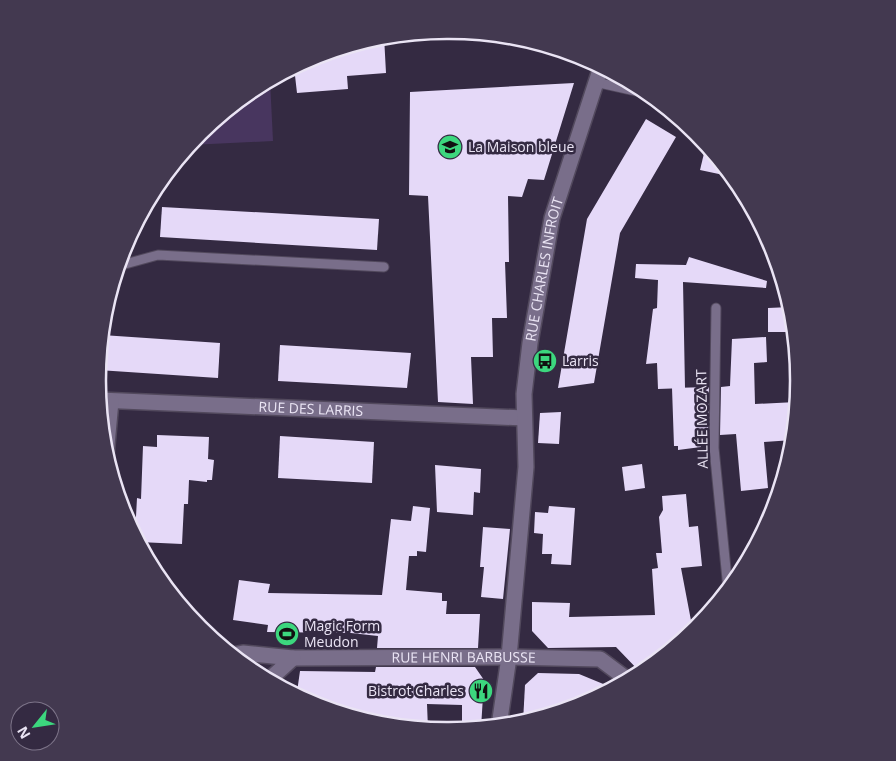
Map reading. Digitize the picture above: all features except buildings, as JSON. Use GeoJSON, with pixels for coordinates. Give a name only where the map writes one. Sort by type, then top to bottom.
{"type":"FeatureCollection","features":[{"type":"Feature","properties":{"kind":"street","name":"RUE CHARLES INFROIT"},"geometry":{"type":"LineString","coordinates":[[500,718],[509,657],[526,467],[525,379],[530,343],[552,218],[598,74]]}},
{"type":"Feature","properties":{"kind":"street","name":"RUE DES LARRIS"},"geometry":{"type":"LineString","coordinates":[[107,400],[524,418]]}},
{"type":"Feature","properties":{"kind":"street","name":"RUE HENRI BARBUSSE"},"geometry":{"type":"LineString","coordinates":[[241,653],[293,658],[509,657],[600,659],[621,675]]}},
{"type":"Feature","properties":{"kind":"street"},"geometry":{"type":"LineString","coordinates":[[275,675],[293,658]]}},
{"type":"Feature","properties":{"kind":"lane"},"geometry":{"type":"LineString","coordinates":[[595,82],[626,89]]}},
{"type":"Feature","properties":{"kind":"lane"},"geometry":{"type":"LineString","coordinates":[[127,264],[158,255],[384,267]]}},
{"type":"Feature","properties":{"kind":"lane","name":"ALLÉE MOZART"},"geometry":{"type":"LineString","coordinates":[[716,308],[714,448],[727,578]]}},
{"type":"Feature","properties":{"kind":"shaded area"},"geometry":{"type":"Polygon","coordinates":[[[270,89],[273,141],[201,144],[240,109],[270,89]]]}},
{"type":"Feature","properties":{"kind":"place","name":"La Maison bleue"},"geometry":{"type":"Point","coordinates":[450,147]}},
{"type":"Feature","properties":{"kind":"place","name":"Larris"},"geometry":{"type":"Point","coordinates":[545,361]}},
{"type":"Feature","properties":{"kind":"place","name":"Magic Form Meudon"},"geometry":{"type":"Point","coordinates":[287,634]}},
{"type":"Feature","properties":{"kind":"place","name":"Bistrot Charles"},"geometry":{"type":"Point","coordinates":[481,691]}}]}
